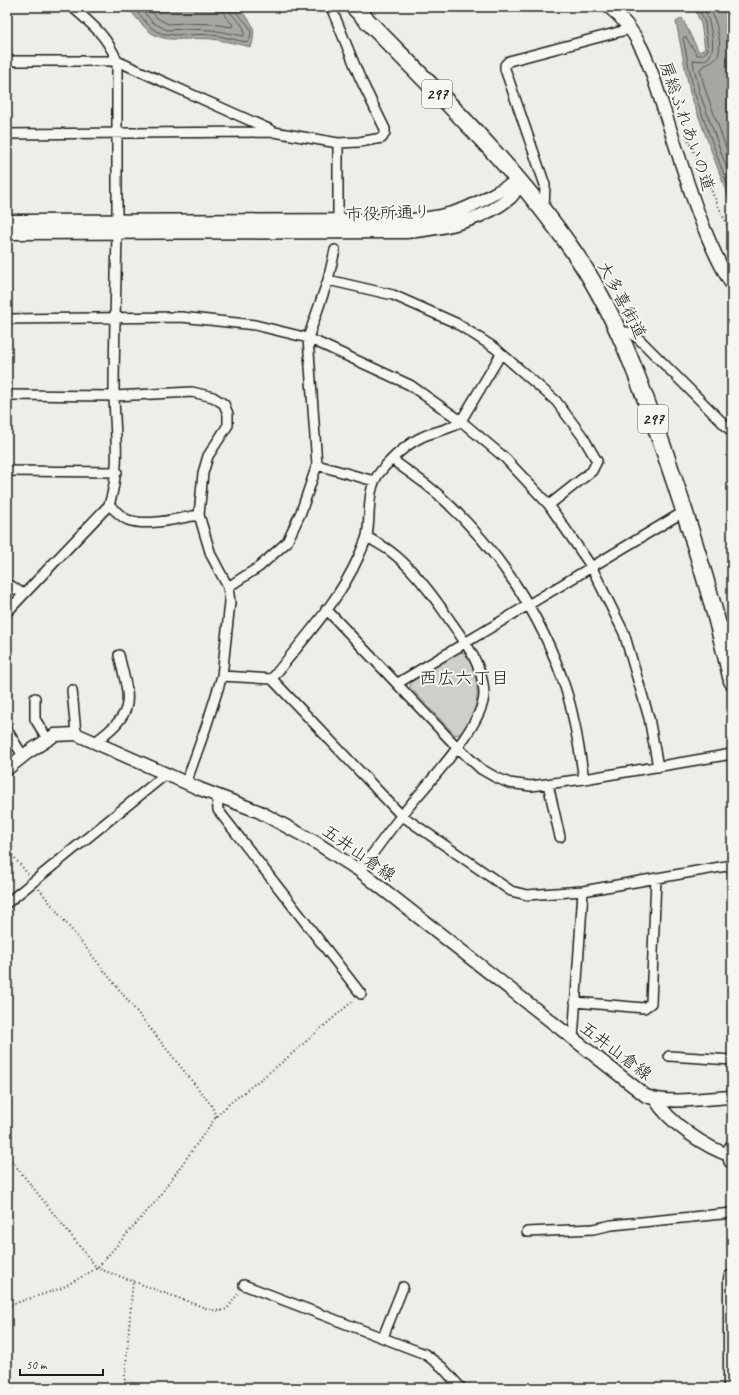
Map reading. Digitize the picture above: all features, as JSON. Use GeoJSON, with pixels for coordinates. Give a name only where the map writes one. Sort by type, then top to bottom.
{"type":"FeatureCollection","features":[{"type":"Feature","properties":{"kind":"highway","name":"大多喜街道"},"geometry":{"type":"LineString","coordinates":[[354,7],[520,181],[544,209],[573,250],[619,332],[639,380],[725,627],[732,681]]}},
{"type":"Feature","properties":{"kind":"highway"},"geometry":{"type":"LineString","coordinates":[[732,1149],[732,1160]]}},
{"type":"Feature","properties":{"kind":"highway"},"geometry":{"type":"LineString","coordinates":[[732,1278],[732,1388]]}},
{"type":"Feature","properties":{"kind":"street"},"geometry":{"type":"LineString","coordinates":[[7,612],[109,505],[115,486],[117,472],[114,396],[118,61],[106,38],[72,7]]}},
{"type":"Feature","properties":{"kind":"street"},"geometry":{"type":"LineString","coordinates":[[7,134],[274,132],[338,143],[359,142],[382,138],[385,134],[331,7]]}},
{"type":"Feature","properties":{"kind":"street","name":"房総ふれあいの道"},"geometry":{"type":"LineString","coordinates":[[609,7],[630,29],[642,46],[711,246],[732,286]]}},
{"type":"Feature","properties":{"kind":"street"},"geometry":{"type":"LineString","coordinates":[[544,209],[545,185],[505,69],[505,65],[509,61],[630,29]]}},
{"type":"Feature","properties":{"kind":"street"},"geometry":{"type":"LineString","coordinates":[[7,61],[118,61],[274,132]]}},
{"type":"Feature","properties":{"kind":"street"},"geometry":{"type":"LineString","coordinates":[[338,143],[338,220]]}},
{"type":"Feature","properties":{"kind":"street","name":"市役所通り"},"geometry":{"type":"LineString","coordinates":[[7,233],[117,226],[338,220],[412,220],[444,215],[464,209],[505,187],[520,181]]}},
{"type":"Feature","properties":{"kind":"street","name":"市役所通り"},"geometry":{"type":"LineString","coordinates":[[7,221],[117,226],[406,232],[430,230],[457,224],[494,208],[512,196],[520,181]]}},
{"type":"Feature","properties":{"kind":"street"},"geometry":{"type":"LineString","coordinates":[[228,587],[259,567],[287,542],[301,512],[317,465],[308,338],[328,280],[335,250]]}},
{"type":"Feature","properties":{"kind":"street"},"geometry":{"type":"LineString","coordinates":[[328,280],[393,295],[456,323],[501,354],[556,401],[583,437],[596,461],[592,471],[549,505]]}},
{"type":"Feature","properties":{"kind":"street"},"geometry":{"type":"LineString","coordinates":[[7,319],[181,317],[255,325],[308,338],[410,385],[461,421],[505,458],[549,505],[591,566],[612,608],[630,654],[649,718],[658,767]]}},
{"type":"Feature","properties":{"kind":"street"},"geometry":{"type":"LineString","coordinates":[[619,332],[628,332],[639,339],[732,432]]}},
{"type":"Feature","properties":{"kind":"street"},"geometry":{"type":"LineString","coordinates":[[272,679],[326,609],[345,582],[357,560],[367,537],[370,502],[374,481],[380,472],[405,449],[420,438],[438,430],[456,425],[461,421],[501,354]]}},
{"type":"Feature","properties":{"kind":"street"},"geometry":{"type":"LineString","coordinates":[[7,395],[114,396],[192,392],[213,397],[224,404],[228,414],[228,425],[208,456],[202,473],[199,515],[210,555],[228,587],[230,602],[222,676],[186,783]]}},
{"type":"Feature","properties":{"kind":"street"},"geometry":{"type":"LineString","coordinates":[[393,460],[440,496],[477,533],[529,604],[550,646],[565,688],[574,724],[584,779]]}},
{"type":"Feature","properties":{"kind":"street"},"geometry":{"type":"LineString","coordinates":[[317,465],[374,481]]}},
{"type":"Feature","properties":{"kind":"street"},"geometry":{"type":"LineString","coordinates":[[7,471],[117,472]]}},
{"type":"Feature","properties":{"kind":"street"},"geometry":{"type":"LineString","coordinates":[[109,505],[127,520],[140,522],[155,522],[199,515]]}},
{"type":"Feature","properties":{"kind":"street"},"geometry":{"type":"LineString","coordinates":[[398,683],[685,511]]}},
{"type":"Feature","properties":{"kind":"street"},"geometry":{"type":"LineString","coordinates":[[360,871],[402,815],[457,747],[477,718],[484,694],[478,666],[465,642],[420,580],[391,552],[367,537]]}},
{"type":"Feature","properties":{"kind":"street"},"geometry":{"type":"LineString","coordinates":[[7,583],[24,594]]}},
{"type":"Feature","properties":{"kind":"street"},"geometry":{"type":"LineString","coordinates":[[326,609],[398,683],[457,747],[481,769],[495,778],[509,783],[531,786],[584,779],[732,754]]}},
{"type":"Feature","properties":{"kind":"street"},"geometry":{"type":"LineString","coordinates":[[95,742],[113,729],[124,716],[128,699],[119,655]]}},
{"type":"Feature","properties":{"kind":"street"},"geometry":{"type":"LineString","coordinates":[[222,676],[272,679],[402,815],[510,891],[527,895],[583,891],[732,865]]}},
{"type":"Feature","properties":{"kind":"street"},"geometry":{"type":"LineString","coordinates":[[72,690],[76,734]]}},
{"type":"Feature","properties":{"kind":"street"},"geometry":{"type":"LineString","coordinates":[[35,698],[35,719],[48,740]]}},
{"type":"Feature","properties":{"kind":"street"},"geometry":{"type":"LineString","coordinates":[[7,730],[23,756]]}},
{"type":"Feature","properties":{"kind":"street","name":"五井山倉線"},"geometry":{"type":"LineString","coordinates":[[7,769],[23,756],[55,735],[76,734],[186,783],[260,812],[315,842],[360,871],[646,1096],[655,1099],[732,1097]]}},
{"type":"Feature","properties":{"kind":"street"},"geometry":{"type":"LineString","coordinates":[[7,903],[166,774]]}},
{"type":"Feature","properties":{"kind":"street"},"geometry":{"type":"LineString","coordinates":[[548,784],[560,837]]}},
{"type":"Feature","properties":{"kind":"street"},"geometry":{"type":"LineString","coordinates":[[217,796],[218,810],[361,994]]}},
{"type":"Feature","properties":{"kind":"street"},"geometry":{"type":"LineString","coordinates":[[575,1002],[644,1008],[651,1003],[656,878]]}},
{"type":"Feature","properties":{"kind":"street"},"geometry":{"type":"LineString","coordinates":[[573,1040],[583,891]]}},
{"type":"Feature","properties":{"kind":"street"},"geometry":{"type":"LineString","coordinates":[[669,1056],[732,1060]]}},
{"type":"Feature","properties":{"kind":"street","name":"五井山倉線"},"geometry":{"type":"LineString","coordinates":[[655,1099],[666,1114],[676,1123],[709,1147],[732,1156]]}},
{"type":"Feature","properties":{"kind":"street"},"geometry":{"type":"LineString","coordinates":[[527,1232],[594,1229],[612,1225],[732,1213]]}},
{"type":"Feature","properties":{"kind":"street"},"geometry":{"type":"LineString","coordinates":[[244,1285],[425,1354],[442,1367],[461,1388]]}},
{"type":"Feature","properties":{"kind":"street"},"geometry":{"type":"LineString","coordinates":[[383,1337],[403,1287]]}},
{"type":"Feature","properties":{"kind":"path"},"geometry":{"type":"LineString","coordinates":[[683,128],[732,236]]}},
{"type":"Feature","properties":{"kind":"path"},"geometry":{"type":"LineString","coordinates":[[7,849],[212,1106],[216,1117]]}},
{"type":"Feature","properties":{"kind":"path"},"geometry":{"type":"LineString","coordinates":[[7,1306],[62,1288],[97,1268],[156,1201],[216,1117],[230,1103],[280,1064],[361,994]]}},
{"type":"Feature","properties":{"kind":"path"},"geometry":{"type":"LineString","coordinates":[[7,1155],[97,1268],[211,1310],[227,1310],[244,1285]]}},
{"type":"Feature","properties":{"kind":"path"},"geometry":{"type":"LineString","coordinates":[[124,1388],[133,1280]]}},
{"type":"Feature","properties":{"kind":"shaded area"},"geometry":{"type":"Polygon","coordinates":[[[457,652],[465,653],[469,660],[475,674],[477,698],[473,714],[468,724],[462,733],[455,735],[410,687],[411,682],[457,652]]]}},
{"type":"Feature","properties":{"kind":"water"},"geometry":{"type":"Polygon","coordinates":[[[127,7],[235,7],[249,19],[252,24],[254,34],[251,47],[212,39],[168,39],[161,37],[155,35],[147,29],[127,7]]]}},
{"type":"Feature","properties":{"kind":"water"},"geometry":{"type":"Polygon","coordinates":[[[694,7],[732,7],[732,207],[690,93],[676,22],[682,18],[699,52],[705,49],[701,24],[694,7]]]}},
{"type":"Feature","properties":{"kind":"district","name":"西広六丁目"},"geometry":{"type":"Point","coordinates":[464,678]}}]}
